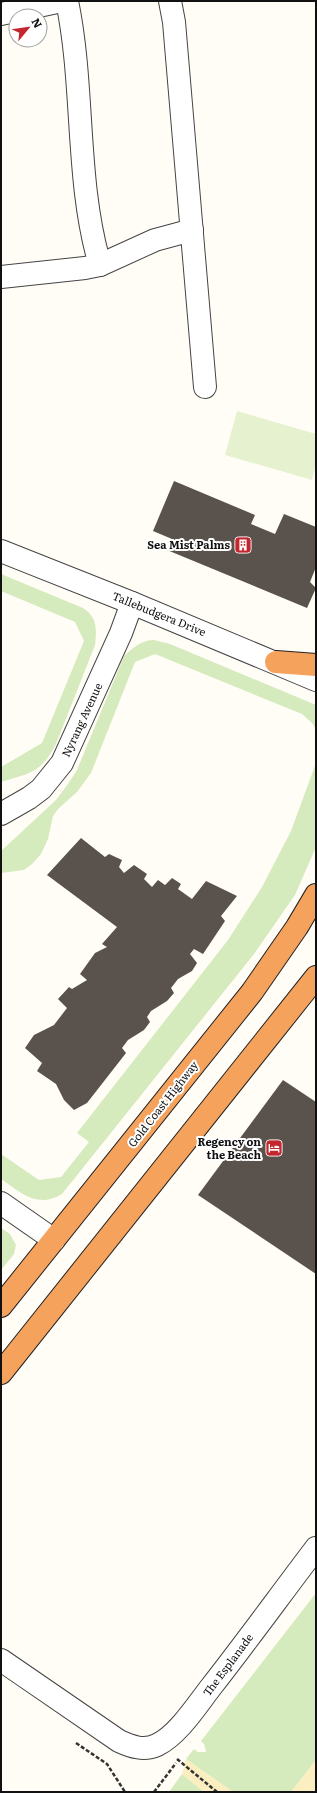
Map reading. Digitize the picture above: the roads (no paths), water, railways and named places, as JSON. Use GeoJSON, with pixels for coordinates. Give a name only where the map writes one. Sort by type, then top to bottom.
{"type":"FeatureCollection","features":[{"type":"Feature","properties":{"kind":"highway"},"geometry":{"type":"LineString","coordinates":[[276,662],[316,665]]}},
{"type":"Feature","properties":{"kind":"highway","name":"Gold Coast Highway"},"geometry":{"type":"LineString","coordinates":[[1,1306],[252,992],[297,928],[316,895]]}},
{"type":"Feature","properties":{"kind":"highway"},"geometry":{"type":"LineString","coordinates":[[1,1373],[316,977]]}},
{"type":"Feature","properties":{"kind":"street"},"geometry":{"type":"LineString","coordinates":[[1,14],[62,1]]}},
{"type":"Feature","properties":{"kind":"street"},"geometry":{"type":"LineString","coordinates":[[67,1],[74,38],[89,221],[100,265]]}},
{"type":"Feature","properties":{"kind":"street"},"geometry":{"type":"LineString","coordinates":[[170,1],[174,22],[205,387]]}},
{"type":"Feature","properties":{"kind":"street"},"geometry":{"type":"LineString","coordinates":[[1,277],[78,269],[100,265],[155,240],[192,230]]}},
{"type":"Feature","properties":{"kind":"street","name":"Tallebudgera Drive"},"geometry":{"type":"LineString","coordinates":[[1,551],[132,603],[316,680]]}},
{"type":"Feature","properties":{"kind":"street","name":"Nyrang Avenue"},"geometry":{"type":"LineString","coordinates":[[1,814],[29,798],[41,789],[62,763],[121,633],[132,603]]}},
{"type":"Feature","properties":{"kind":"street"},"geometry":{"type":"LineString","coordinates":[[1,1203],[54,1240]]}},
{"type":"Feature","properties":{"kind":"street","name":"The Esplanade"},"geometry":{"type":"LineString","coordinates":[[1,1660],[119,1741],[133,1747],[147,1748],[158,1745],[168,1737],[195,1708],[316,1548]]}},
{"type":"Feature","properties":{"kind":"place","name":"Sea Mist Palms"},"geometry":{"type":"Point","coordinates":[243,545]}},
{"type":"Feature","properties":{"kind":"place","name":"Regency on the Beach"},"geometry":{"type":"Point","coordinates":[274,1148]}}]}
